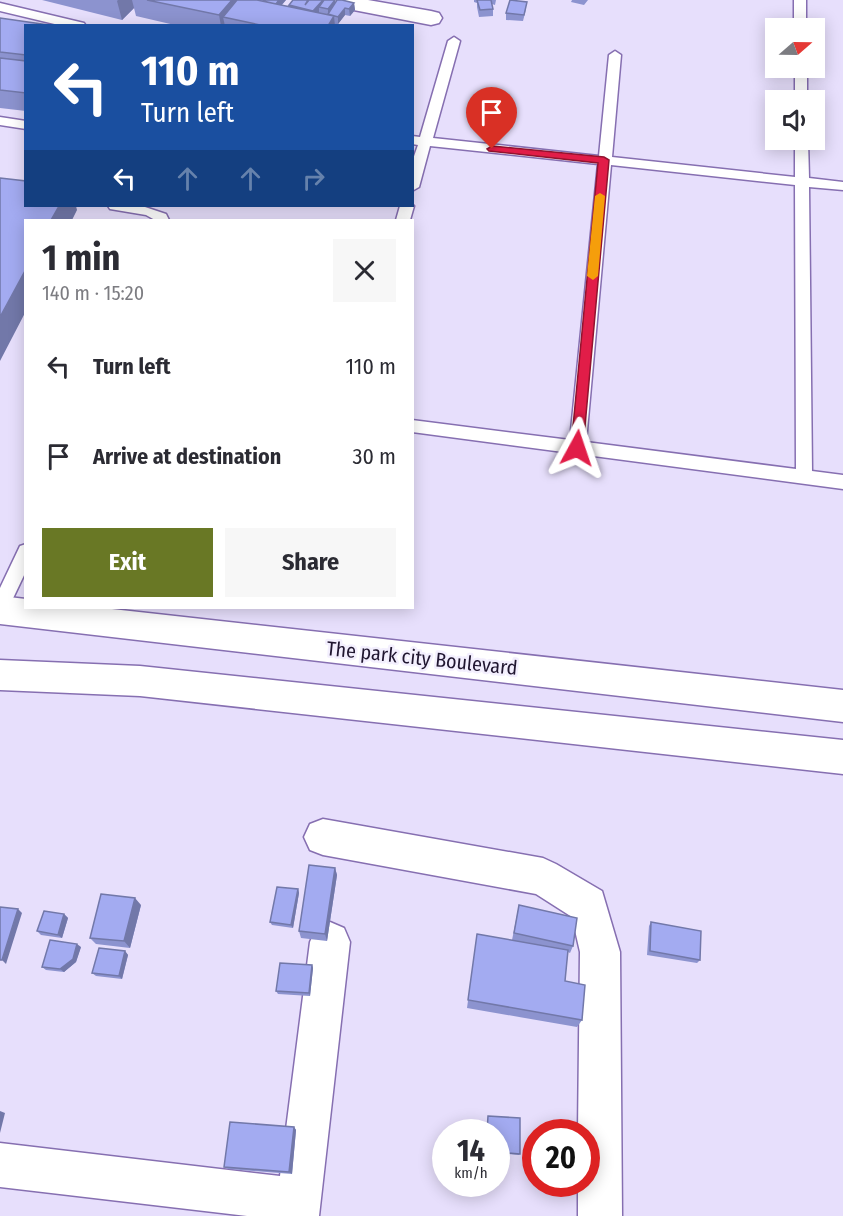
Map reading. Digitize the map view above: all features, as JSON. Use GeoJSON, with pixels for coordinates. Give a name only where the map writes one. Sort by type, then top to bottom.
{"type":"FeatureCollection","features":[{"type":"Feature","properties":{"kind":"street"},"geometry":{"type":"LineString","coordinates":[[333,0],[431,18]]}},
{"type":"Feature","properties":{"kind":"street","name":"The park city Boulevard"},"geometry":{"type":"LineString","coordinates":[[0,609],[843,706]]}},
{"type":"Feature","properties":{"kind":"street"},"geometry":{"type":"LineString","coordinates":[[0,675],[140,681],[843,757]]}},
{"type":"Feature","properties":{"kind":"street"},"geometry":{"type":"LineString","coordinates":[[323,837],[543,877],[588,905],[600,952],[600,1216]]}},
{"type":"Feature","properties":{"kind":"street"},"geometry":{"type":"LineString","coordinates":[[0,1165],[298,1208],[330,942]]}},
{"type":"Feature","properties":{"kind":"lane"},"geometry":{"type":"LineString","coordinates":[[800,0],[800,18]]}},
{"type":"Feature","properties":{"kind":"lane"},"geometry":{"type":"LineString","coordinates":[[0,7],[71,24]]}},
{"type":"Feature","properties":{"kind":"lane"},"geometry":{"type":"LineString","coordinates":[[0,17],[31,15]]}},
{"type":"Feature","properties":{"kind":"lane"},"geometry":{"type":"LineString","coordinates":[[414,174],[419,141],[454,41]]}},
{"type":"Feature","properties":{"kind":"lane"},"geometry":{"type":"LineString","coordinates":[[577,448],[615,55]]}},
{"type":"Feature","properties":{"kind":"lane"},"geometry":{"type":"LineString","coordinates":[[0,121],[24,125]]}},
{"type":"Feature","properties":{"kind":"lane"},"geometry":{"type":"LineString","coordinates":[[419,141],[843,186]]}},
{"type":"Feature","properties":{"kind":"lane"},"geometry":{"type":"LineString","coordinates":[[802,150],[804,477]]}},
{"type":"Feature","properties":{"kind":"lane"},"geometry":{"type":"LineString","coordinates":[[122,207],[149,211],[162,219]]}},
{"type":"Feature","properties":{"kind":"lane"},"geometry":{"type":"LineString","coordinates":[[414,426],[843,482]]}},
{"type":"Feature","properties":{"kind":"lane"},"geometry":{"type":"LineString","coordinates":[[0,609],[8,573],[24,553]]}},
{"type":"Feature","properties":{"kind":"building"},"geometry":{"type":"Polygon","coordinates":[[[147,0],[232,0],[219,15],[147,0]]]}},
{"type":"Feature","properties":{"kind":"building"},"geometry":{"type":"Polygon","coordinates":[[[237,0],[257,0],[334,16],[329,24],[256,24],[223,17],[237,0]]]}},
{"type":"Feature","properties":{"kind":"building"},"geometry":{"type":"Polygon","coordinates":[[[264,0],[279,0],[276,4],[264,0]]]}},
{"type":"Feature","properties":{"kind":"building"},"geometry":{"type":"Polygon","coordinates":[[[293,0],[308,0],[305,5],[309,0],[323,0],[313,11],[289,5],[293,0]]]}},
{"type":"Feature","properties":{"kind":"building"},"geometry":{"type":"Polygon","coordinates":[[[324,0],[335,0],[328,9],[319,7],[324,0]]]}},
{"type":"Feature","properties":{"kind":"building"},"geometry":{"type":"Polygon","coordinates":[[[337,0],[354,3],[349,9],[345,8],[338,17],[328,14],[337,0]]]}},
{"type":"Feature","properties":{"kind":"building"},"geometry":{"type":"Polygon","coordinates":[[[477,0],[491,0],[493,9],[480,10],[477,0]]]}},
{"type":"Feature","properties":{"kind":"building"},"geometry":{"type":"Polygon","coordinates":[[[510,0],[527,2],[524,15],[506,13],[510,0]]]}},
{"type":"Feature","properties":{"kind":"building"},"geometry":{"type":"Polygon","coordinates":[[[0,18],[42,24],[24,24],[24,55],[0,52],[0,18]]]}},
{"type":"Feature","properties":{"kind":"building"},"geometry":{"type":"Polygon","coordinates":[[[0,58],[24,61],[24,93],[0,90],[0,58]]]}},
{"type":"Feature","properties":{"kind":"building"},"geometry":{"type":"Polygon","coordinates":[[[0,178],[24,181],[24,207],[58,207],[52,219],[24,219],[24,273],[0,317],[0,178]]]}},
{"type":"Feature","properties":{"kind":"building"},"geometry":{"type":"Polygon","coordinates":[[[309,865],[335,868],[325,934],[299,931],[309,865]]]}},
{"type":"Feature","properties":{"kind":"building"},"geometry":{"type":"Polygon","coordinates":[[[277,887],[298,889],[291,925],[270,922],[277,887]]]}},
{"type":"Feature","properties":{"kind":"building"},"geometry":{"type":"Polygon","coordinates":[[[101,894],[135,898],[124,941],[90,938],[101,894]]]}},
{"type":"Feature","properties":{"kind":"building"},"geometry":{"type":"Polygon","coordinates":[[[519,905],[577,918],[573,946],[514,933],[519,905]]]}},
{"type":"Feature","properties":{"kind":"building"},"geometry":{"type":"Polygon","coordinates":[[[0,907],[18,909],[2,960],[0,960],[0,907]]]}},
{"type":"Feature","properties":{"kind":"building"},"geometry":{"type":"Polygon","coordinates":[[[44,911],[64,914],[58,935],[37,931],[44,911]]]}},
{"type":"Feature","properties":{"kind":"building"},"geometry":{"type":"Polygon","coordinates":[[[651,922],[701,931],[700,960],[650,951],[651,922]]]}},
{"type":"Feature","properties":{"kind":"building"},"geometry":{"type":"Polygon","coordinates":[[[477,934],[568,950],[565,981],[585,985],[582,1020],[468,1000],[477,934]]]}},
{"type":"Feature","properties":{"kind":"building"},"geometry":{"type":"Polygon","coordinates":[[[50,940],[77,944],[73,959],[60,969],[42,967],[50,940]]]}},
{"type":"Feature","properties":{"kind":"building"},"geometry":{"type":"Polygon","coordinates":[[[99,948],[125,951],[119,976],[92,973],[99,948]]]}},
{"type":"Feature","properties":{"kind":"building"},"geometry":{"type":"Polygon","coordinates":[[[280,963],[312,965],[309,993],[276,991],[280,963]]]}},
{"type":"Feature","properties":{"kind":"building"},"geometry":{"type":"Polygon","coordinates":[[[488,1116],[520,1118],[520,1154],[510,1153],[510,1119],[488,1119],[488,1116]]]}},
{"type":"Feature","properties":{"kind":"building"},"geometry":{"type":"Polygon","coordinates":[[[230,1122],[294,1127],[289,1172],[224,1167],[230,1122]]]}},
{"type":"Feature","properties":{"kind":"slow traffic"},"geometry":{"type":"LineString","coordinates":[[593,276],[600,196]]}},
{"type":"Feature","properties":{"kind":"route"},"geometry":{"type":"LineString","coordinates":[[492,149],[604,160],[577,448]]}}]}
